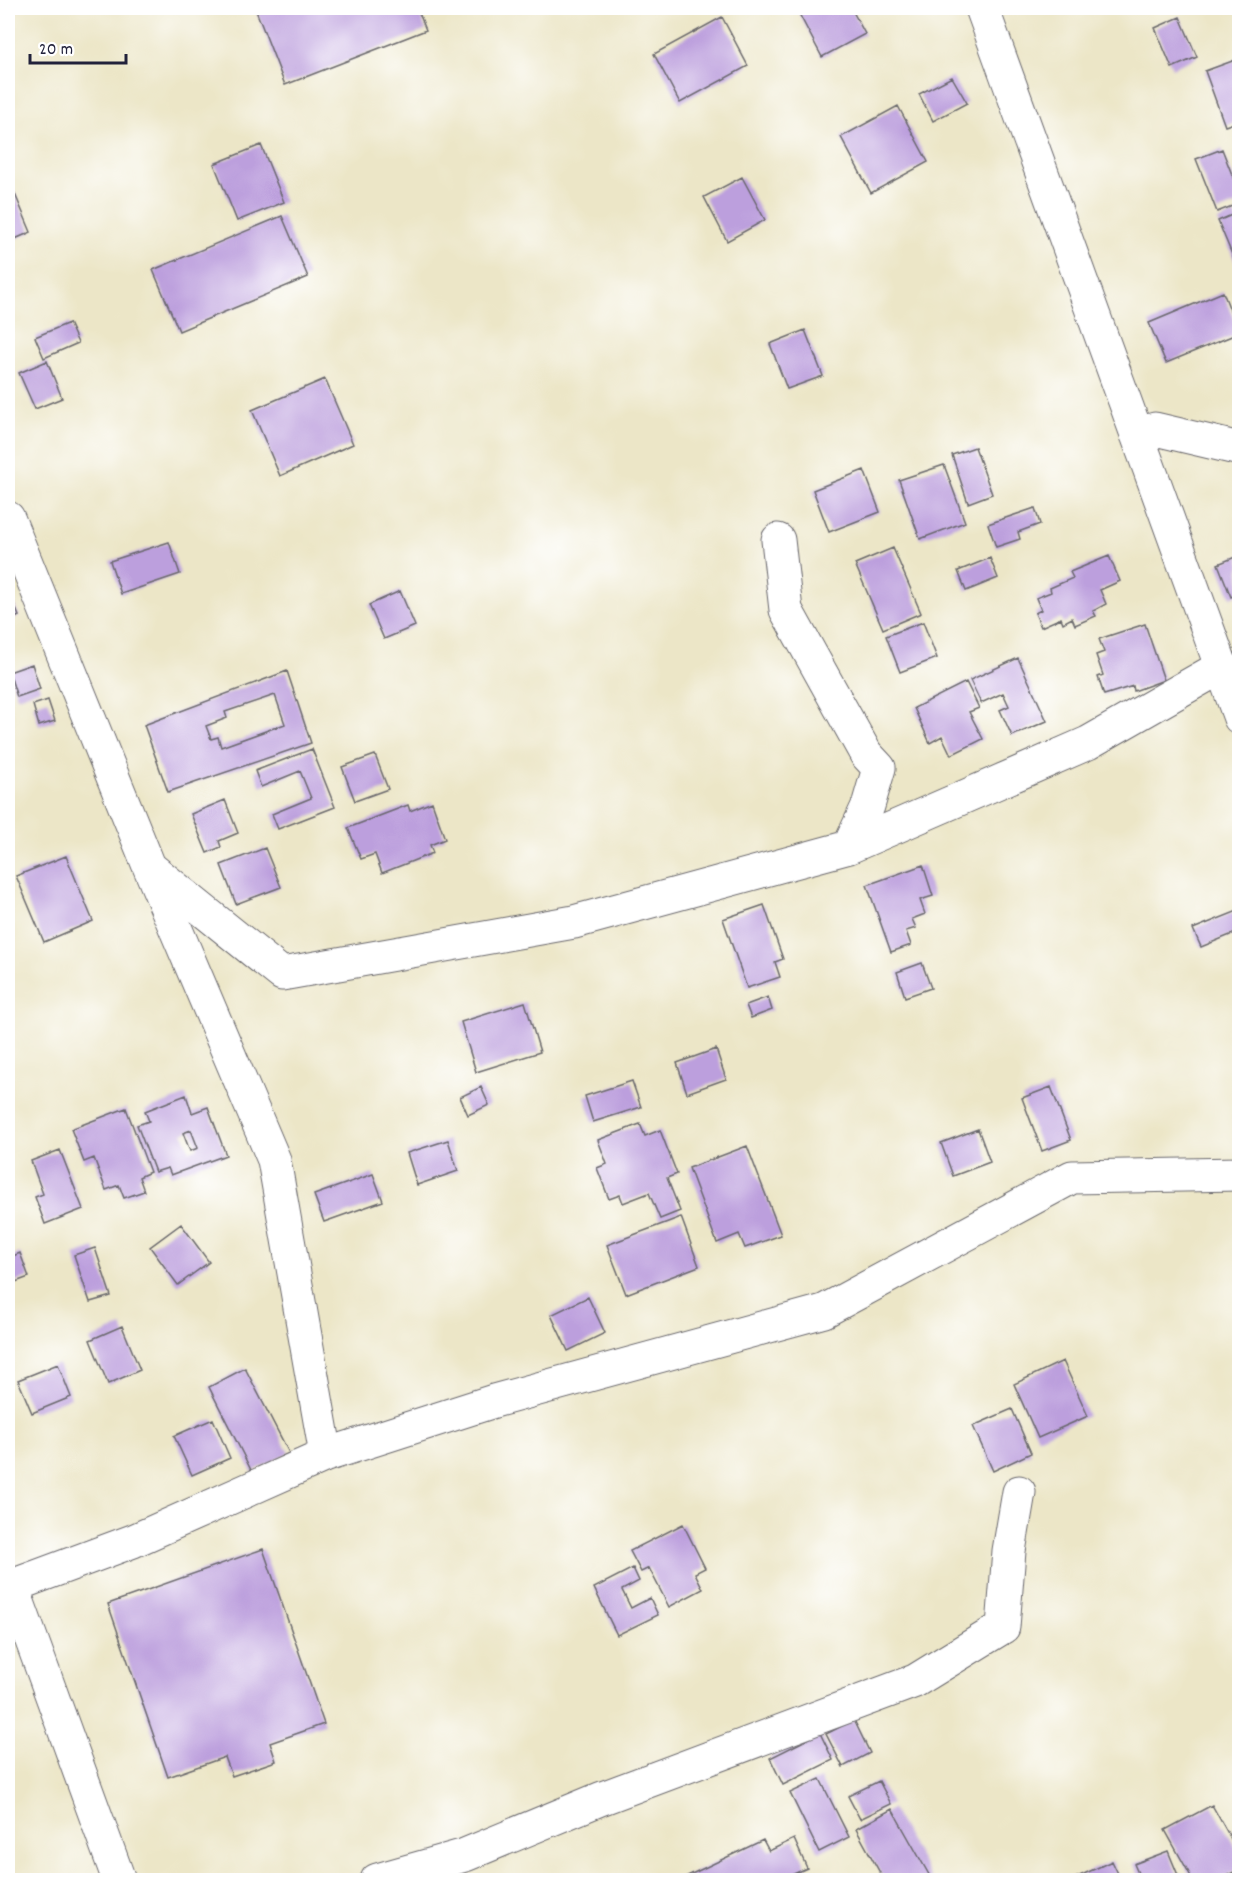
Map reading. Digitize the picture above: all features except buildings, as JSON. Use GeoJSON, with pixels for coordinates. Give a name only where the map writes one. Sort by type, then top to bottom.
{"type":"FeatureCollection","features":[{"type":"Feature","properties":{"kind":"street"},"geometry":{"type":"LineString","coordinates":[[982,8],[1239,718]]}},
{"type":"Feature","properties":{"kind":"street"},"geometry":{"type":"LineString","coordinates":[[1137,435],[1155,429],[1239,449]]}},
{"type":"Feature","properties":{"kind":"street"},"geometry":{"type":"LineString","coordinates":[[8,518],[149,866],[274,1160],[326,1455]]}},
{"type":"Feature","properties":{"kind":"street"},"geometry":{"type":"LineString","coordinates":[[778,540],[786,610],[866,754],[879,768],[868,806],[849,847]]}},
{"type":"Feature","properties":{"kind":"street"},"geometry":{"type":"LineString","coordinates":[[149,866],[282,974],[574,922],[849,847],[1088,743],[1221,667]]}},
{"type":"Feature","properties":{"kind":"street"},"geometry":{"type":"LineString","coordinates":[[119,1881],[10,1581],[133,1541],[326,1455],[494,1401],[824,1311],[1072,1177],[1239,1174]]}},
{"type":"Feature","properties":{"kind":"street"},"geometry":{"type":"LineString","coordinates":[[377,1881],[465,1855],[600,1798],[915,1681],[1003,1627],[1009,1551],[1019,1492]]}}]}
